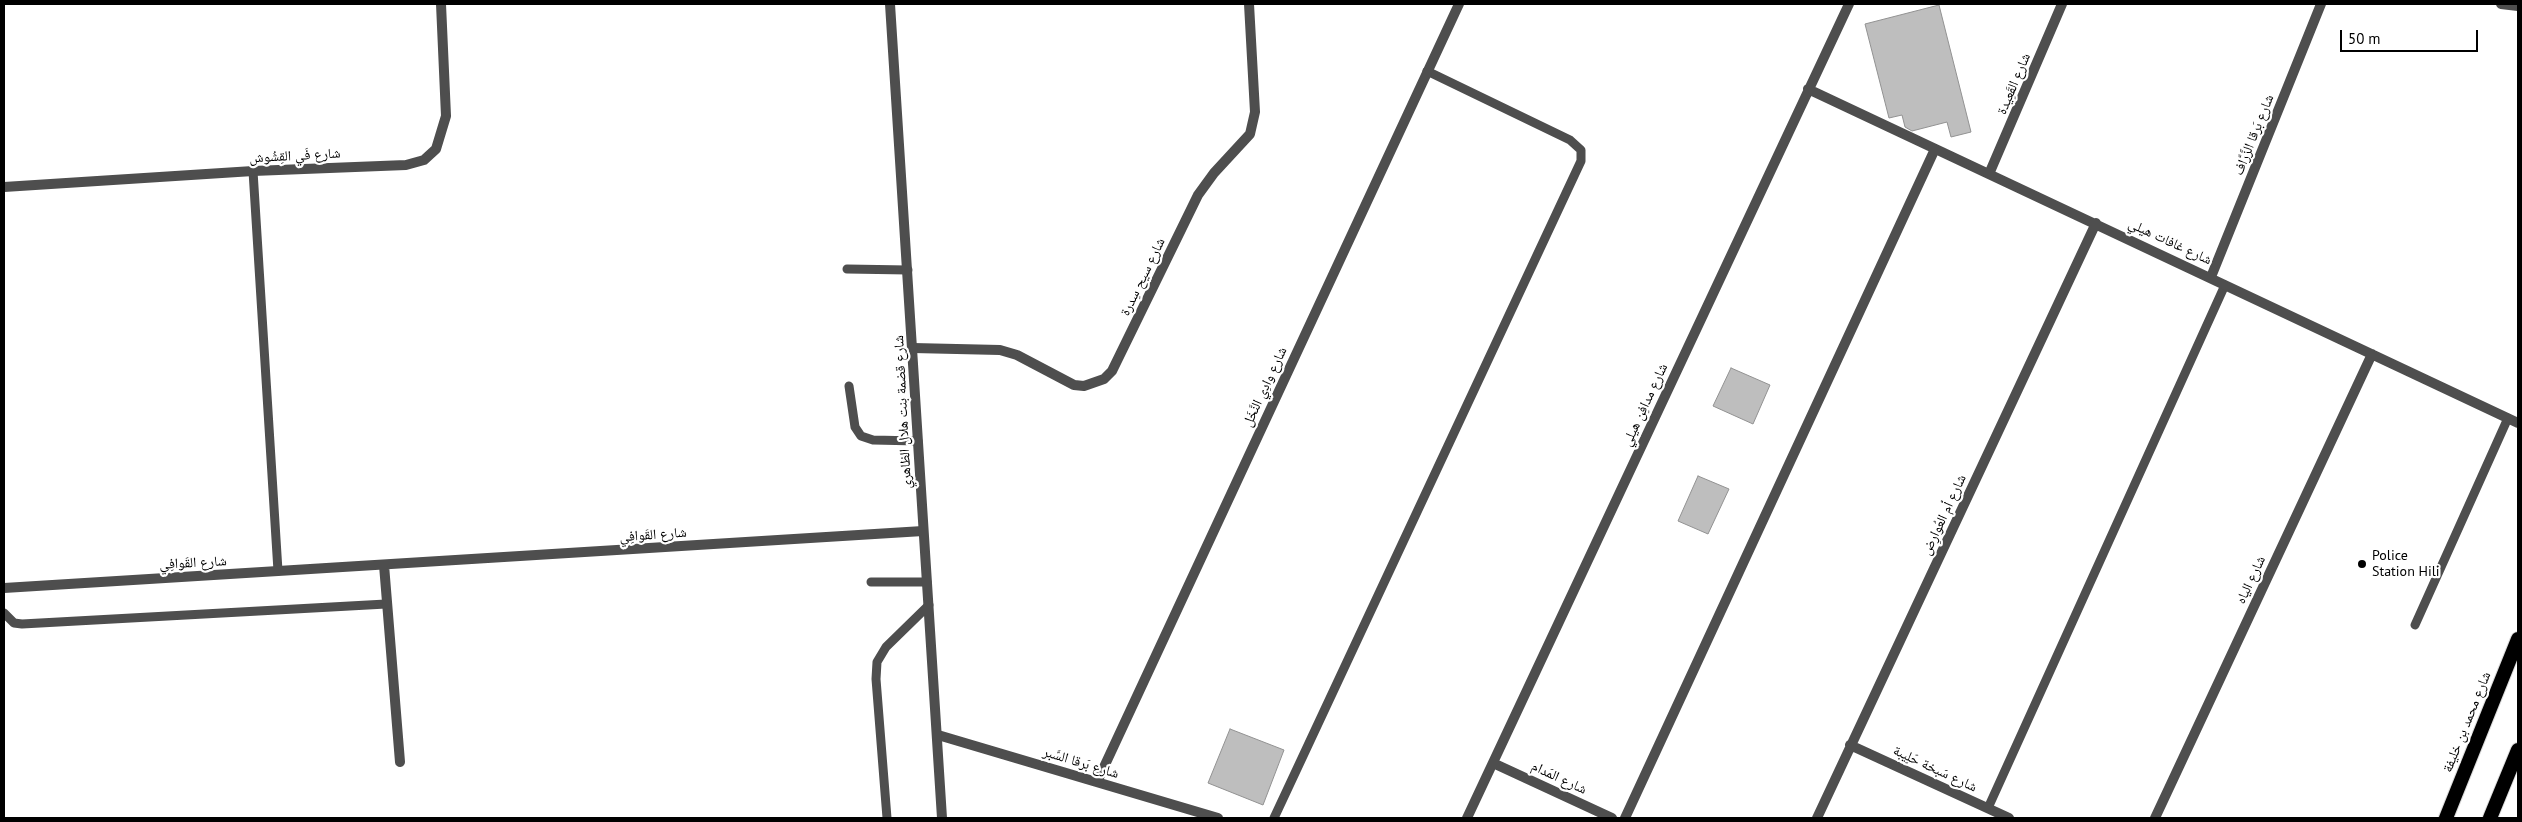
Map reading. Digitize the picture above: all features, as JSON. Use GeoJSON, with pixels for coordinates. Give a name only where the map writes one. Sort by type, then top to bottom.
{"type":"FeatureCollection","features":[{"type":"Feature","properties":{"kind":"highway","name":"شارع محمد بن خليفة"},"geometry":{"type":"LineString","coordinates":[[2446,818],[2518,639]]}},
{"type":"Feature","properties":{"kind":"highway"},"geometry":{"type":"LineString","coordinates":[[2490,818],[2518,750]]}},
{"type":"Feature","properties":{"kind":"street","name":"شارع فَي القِشُوش"},"geometry":{"type":"LineString","coordinates":[[4,187],[406,165],[424,160],[436,149],[443,132],[446,116],[441,4]]}},
{"type":"Feature","properties":{"kind":"street","name":"شارع قضمة بنت هلال الظاهري"},"geometry":{"type":"LineString","coordinates":[[890,4],[942,818]]}},
{"type":"Feature","properties":{"kind":"street","name":"شارع سيح سِدرة"},"geometry":{"type":"LineString","coordinates":[[913,348],[1000,350],[1017,355],[1074,384],[1084,386],[1104,379],[1112,371],[1198,196],[1214,173],[1250,134],[1255,112],[1249,4]]}},
{"type":"Feature","properties":{"kind":"street","name":"شارع وادِي النَّخَل"},"geometry":{"type":"LineString","coordinates":[[1097,782],[1459,4]]}},
{"type":"Feature","properties":{"kind":"street","name":"شارع مدافِن هيلي"},"geometry":{"type":"LineString","coordinates":[[1466,818],[1849,4]]}},
{"type":"Feature","properties":{"kind":"street","name":"شارع القَعِيدة"},"geometry":{"type":"LineString","coordinates":[[1990,174],[2062,4]]}},
{"type":"Feature","properties":{"kind":"street","name":"شارع بَرقا الزَّرَّاف"},"geometry":{"type":"LineString","coordinates":[[2211,277],[2321,4]]}},
{"type":"Feature","properties":{"kind":"street"},"geometry":{"type":"LineString","coordinates":[[2502,4],[2518,6]]}},
{"type":"Feature","properties":{"kind":"street","name":"شارع غافات هيلي"},"geometry":{"type":"LineString","coordinates":[[1808,89],[2518,423]]}},
{"type":"Feature","properties":{"kind":"street"},"geometry":{"type":"LineString","coordinates":[[1625,818],[1936,149]]}},
{"type":"Feature","properties":{"kind":"street","name":"شارع أم العُوارِض"},"geometry":{"type":"LineString","coordinates":[[1816,818],[2096,223]]}},
{"type":"Feature","properties":{"kind":"street","name":"شارع الياه"},"geometry":{"type":"LineString","coordinates":[[2156,818],[2372,354]]}},
{"type":"Feature","properties":{"kind":"street","name":"شارع القَوافِي"},"geometry":{"type":"LineString","coordinates":[[4,588],[923,532]]}},
{"type":"Feature","properties":{"kind":"street"},"geometry":{"type":"LineString","coordinates":[[384,566],[400,762]]}},
{"type":"Feature","properties":{"kind":"street","name":"شارع بَرقا السَّبر"},"geometry":{"type":"LineString","coordinates":[[938,734],[1218,818]]}},
{"type":"Feature","properties":{"kind":"street","name":"شارع سَبخة حَلِيبة"},"geometry":{"type":"LineString","coordinates":[[1850,745],[2009,818]]}},
{"type":"Feature","properties":{"kind":"street","name":"شارع المَدام"},"geometry":{"type":"LineString","coordinates":[[1493,763],[1612,818]]}},
{"type":"Feature","properties":{"kind":"lane"},"geometry":{"type":"LineString","coordinates":[[1274,818],[1580,161],[1581,150],[1570,140],[1428,71]]}},
{"type":"Feature","properties":{"kind":"lane"},"geometry":{"type":"LineString","coordinates":[[253,172],[278,571]]}},
{"type":"Feature","properties":{"kind":"lane"},"geometry":{"type":"LineString","coordinates":[[847,269],[908,270]]}},
{"type":"Feature","properties":{"kind":"lane"},"geometry":{"type":"LineString","coordinates":[[1988,808],[2224,285]]}},
{"type":"Feature","properties":{"kind":"lane"},"geometry":{"type":"LineString","coordinates":[[849,386],[855,427],[860,436],[873,440],[918,441]]}},
{"type":"Feature","properties":{"kind":"lane"},"geometry":{"type":"LineString","coordinates":[[2415,625],[2508,418]]}},
{"type":"Feature","properties":{"kind":"lane"},"geometry":{"type":"LineString","coordinates":[[871,582],[927,582]]}},
{"type":"Feature","properties":{"kind":"lane"},"geometry":{"type":"LineString","coordinates":[[4,613],[14,623],[22,624],[386,604]]}},
{"type":"Feature","properties":{"kind":"lane"},"geometry":{"type":"LineString","coordinates":[[887,818],[876,679],[878,662],[886,647],[929,605]]}},
{"type":"Feature","properties":{"kind":"building"},"geometry":{"type":"Polygon","coordinates":[[[1939,5],[1971,132],[1951,137],[1947,122],[1912,131],[1905,127],[1902,115],[1889,118],[1865,24],[1939,5]]]}},
{"type":"Feature","properties":{"kind":"building"},"geometry":{"type":"Polygon","coordinates":[[[1731,368],[1770,385],[1753,424],[1713,406],[1731,368]]]}},
{"type":"Feature","properties":{"kind":"building"},"geometry":{"type":"Polygon","coordinates":[[[1698,476],[1729,489],[1708,534],[1678,521],[1698,476]]]}},
{"type":"Feature","properties":{"kind":"building"},"geometry":{"type":"Polygon","coordinates":[[[1230,729],[1284,750],[1263,805],[1208,783],[1230,729]]]}},
{"type":"Feature","properties":{"kind":"place","name":"Police Station Hili"},"geometry":{"type":"Point","coordinates":[2362,564]}}]}
